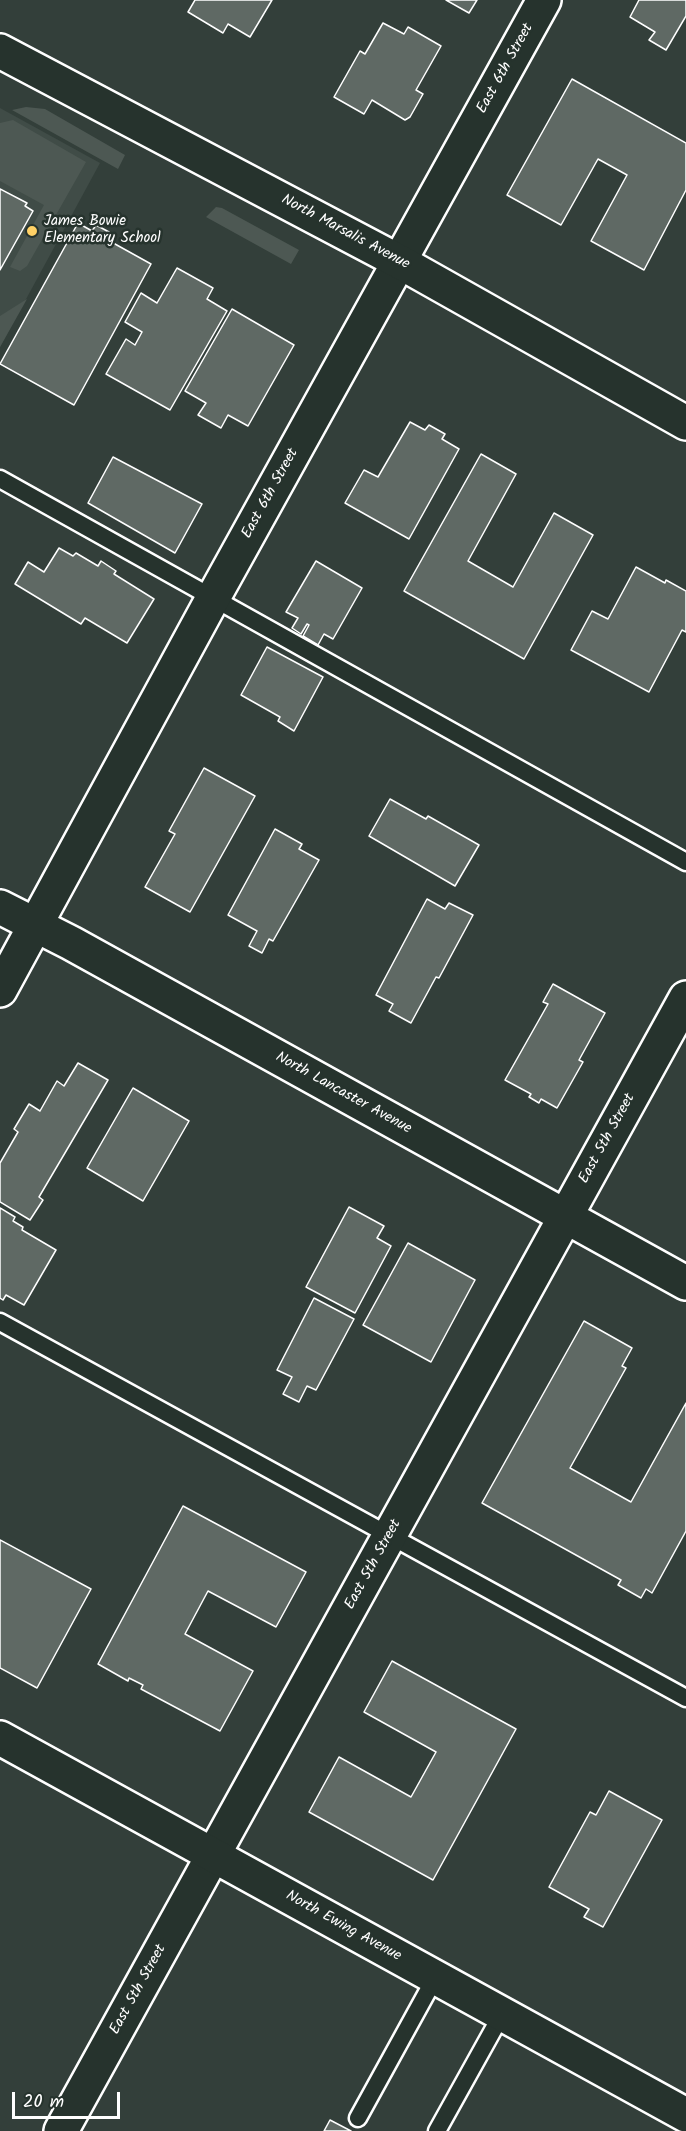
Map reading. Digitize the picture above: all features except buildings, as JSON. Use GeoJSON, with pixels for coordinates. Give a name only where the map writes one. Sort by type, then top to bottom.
{"type":"FeatureCollection","features":[{"type":"Feature","properties":{"kind":"street","name":"East 6th Street"},"geometry":{"type":"LineString","coordinates":[[0,990],[213,598],[544,0]]}},
{"type":"Feature","properties":{"kind":"street","name":"North Marsalis Avenue"},"geometry":{"type":"LineString","coordinates":[[0,51],[400,262],[686,423]]}},
{"type":"Feature","properties":{"kind":"street","name":"North Lancaster Avenue"},"geometry":{"type":"LineString","coordinates":[[0,907],[71,943],[686,1283]]}},
{"type":"Feature","properties":{"kind":"street","name":"East 5th Street"},"geometry":{"type":"LineString","coordinates":[[61,2131],[686,999]]}},
{"type":"Feature","properties":{"kind":"street","name":"North Ewing Avenue"},"geometry":{"type":"LineString","coordinates":[[0,1738],[686,2115]]}},
{"type":"Feature","properties":{"kind":"lane"},"geometry":{"type":"LineString","coordinates":[[0,479],[686,862]]}},
{"type":"Feature","properties":{"kind":"lane"},"geometry":{"type":"LineString","coordinates":[[0,1322],[686,1698]]}},
{"type":"Feature","properties":{"kind":"lane"},"geometry":{"type":"LineString","coordinates":[[358,2118],[435,1978]]}},
{"type":"Feature","properties":{"kind":"lane"},"geometry":{"type":"LineString","coordinates":[[437,2131],[502,2014]]}},
{"type":"Feature","properties":{"kind":"shaded area"},"geometry":{"type":"Polygon","coordinates":[[[26,107],[45,109],[125,155],[118,169],[12,110],[26,107]]]}},
{"type":"Feature","properties":{"kind":"shaded area","name":"James Bowie Elementary School"},"geometry":{"type":"Polygon","coordinates":[[[0,108],[100,163],[0,347],[0,108]]]}},
{"type":"Feature","properties":{"kind":"shaded area"},"geometry":{"type":"Polygon","coordinates":[[[13,120],[86,162],[27,266],[20,271],[10,267],[44,205],[0,181],[0,123],[13,120]]]}},
{"type":"Feature","properties":{"kind":"shaded area"},"geometry":{"type":"Polygon","coordinates":[[[216,207],[222,208],[299,250],[291,264],[206,217],[216,207]]]}},
{"type":"Feature","properties":{"kind":"shaded area"},"geometry":{"type":"Polygon","coordinates":[[[27,299],[0,347],[0,316],[27,299]]]}},
{"type":"Feature","properties":{"kind":"place","name":"James Bowie Elementary School"},"geometry":{"type":"Point","coordinates":[32,231]}}]}
